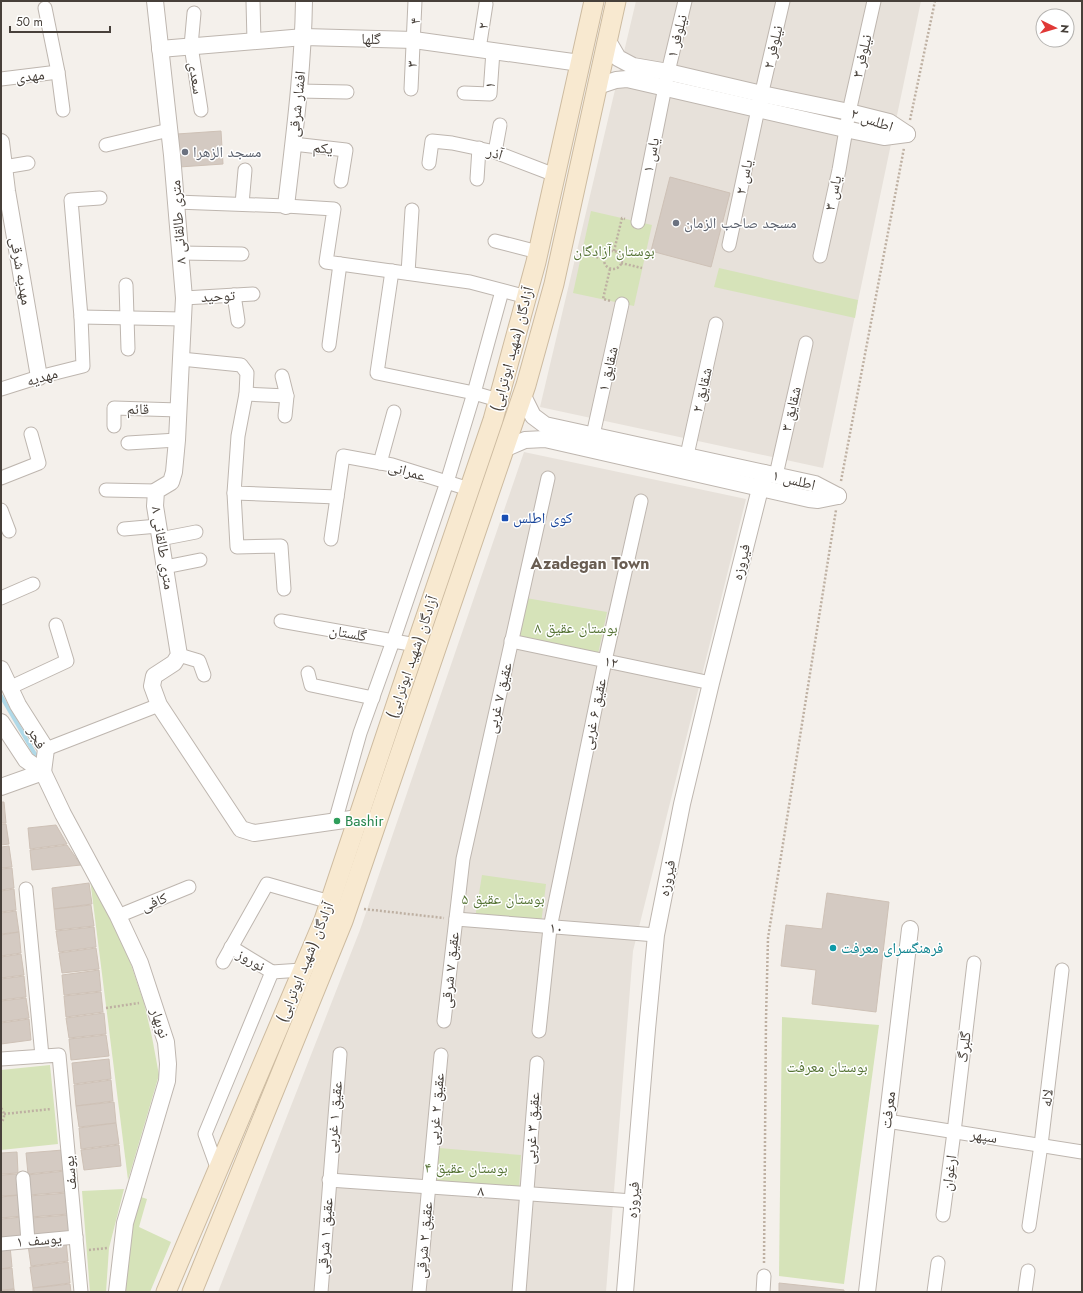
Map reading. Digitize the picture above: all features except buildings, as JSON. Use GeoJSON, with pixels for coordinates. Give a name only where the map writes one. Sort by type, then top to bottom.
{"type":"FeatureCollection","features":[{"type":"Feature","properties":{"kind":"main road","name":"آزادگان (شهید ابوترابی)"},"geometry":{"type":"LineString","coordinates":[[166,1292],[324,920],[339,905],[358,818],[493,420],[537,257],[594,1]]}},
{"type":"Feature","properties":{"kind":"main road","name":"آزادگان (شهید ابوترابی)"},"geometry":{"type":"LineString","coordinates":[[192,1292],[339,905],[523,396],[558,266],[616,1]]}},
{"type":"Feature","properties":{"kind":"main road"},"geometry":{"type":"LineString","coordinates":[[537,257],[558,266]]}},
{"type":"Feature","properties":{"kind":"main road"},"geometry":{"type":"LineString","coordinates":[[179,1263],[199,1274]]}},
{"type":"Feature","properties":{"kind":"street","name":"۸ متری طالقانی"},"geometry":{"type":"LineString","coordinates":[[155,1],[170,130],[184,298],[179,410],[174,472],[171,482],[156,491],[155,506],[179,655]]}},
{"type":"Feature","properties":{"kind":"street"},"geometry":{"type":"LineString","coordinates":[[253,1],[254,42]]}},
{"type":"Feature","properties":{"kind":"street","name":"افشار شرقی"},"geometry":{"type":"LineString","coordinates":[[286,206],[304,37],[304,1]]}},
{"type":"Feature","properties":{"kind":"street","name":"۴"},"geometry":{"type":"LineString","coordinates":[[414,40],[415,1]]}},
{"type":"Feature","properties":{"kind":"street","name":"نیلوفر ۱"},"geometry":{"type":"LineString","coordinates":[[664,88],[685,1]]}},
{"type":"Feature","properties":{"kind":"street","name":"نیلوفر ۲"},"geometry":{"type":"LineString","coordinates":[[760,102],[783,1]]}},
{"type":"Feature","properties":{"kind":"street","name":"نیلوفر ۳"},"geometry":{"type":"LineString","coordinates":[[845,129],[874,1]]}},
{"type":"Feature","properties":{"kind":"street","name":"۲"},"geometry":{"type":"LineString","coordinates":[[486,4],[486,50]]}},
{"type":"Feature","properties":{"kind":"street"},"geometry":{"type":"LineString","coordinates":[[45,8],[58,72],[63,110]]}},
{"type":"Feature","properties":{"kind":"street","name":"سعدی"},"geometry":{"type":"LineString","coordinates":[[194,13],[191,46],[201,110]]}},
{"type":"Feature","properties":{"kind":"street","name":"گلها"},"geometry":{"type":"LineString","coordinates":[[160,49],[304,37],[414,40],[580,62]]}},
{"type":"Feature","properties":{"kind":"street","name":"۳"},"geometry":{"type":"LineString","coordinates":[[411,89],[414,40]]}},
{"type":"Feature","properties":{"kind":"street","name":"اطلس ۲"},"geometry":{"type":"LineString","coordinates":[[608,41],[618,58],[633,66],[668,72],[845,129],[884,137],[907,134]]}},
{"type":"Feature","properties":{"kind":"street","name":"۱"},"geometry":{"type":"LineString","coordinates":[[464,93],[490,94],[486,50]]}},
{"type":"Feature","properties":{"kind":"street","name":"مهدی"},"geometry":{"type":"LineString","coordinates":[[1,79],[58,72]]}},
{"type":"Feature","properties":{"kind":"street","name":"اطلس ۲"},"geometry":{"type":"LineString","coordinates":[[598,86],[616,80],[628,79],[664,88],[760,102],[849,112],[888,122],[907,134]]}},
{"type":"Feature","properties":{"kind":"street","name":"یاس ۱"},"geometry":{"type":"LineString","coordinates":[[638,222],[664,88]]}},
{"type":"Feature","properties":{"kind":"street"},"geometry":{"type":"LineString","coordinates":[[299,91],[347,92]]}},
{"type":"Feature","properties":{"kind":"street","name":"یاس ۲"},"geometry":{"type":"LineString","coordinates":[[729,245],[760,102]]}},
{"type":"Feature","properties":{"kind":"street"},"geometry":{"type":"LineString","coordinates":[[495,152],[500,125]]}},
{"type":"Feature","properties":{"kind":"street","name":"یاس ۳"},"geometry":{"type":"LineString","coordinates":[[820,256],[845,129]]}},
{"type":"Feature","properties":{"kind":"street"},"geometry":{"type":"LineString","coordinates":[[106,144],[170,130]]}},
{"type":"Feature","properties":{"kind":"street","name":"آذر"},"geometry":{"type":"LineString","coordinates":[[430,163],[432,141],[452,142],[495,152],[555,175]]}},
{"type":"Feature","properties":{"kind":"street","name":"مهدیه شرقی"},"geometry":{"type":"LineString","coordinates":[[1,142],[7,191],[39,376]]}},
{"type":"Feature","properties":{"kind":"street","name":"یکم"},"geometry":{"type":"LineString","coordinates":[[292,144],[346,150],[341,181]]}},
{"type":"Feature","properties":{"kind":"street"},"geometry":{"type":"LineString","coordinates":[[477,179],[479,148]]}},
{"type":"Feature","properties":{"kind":"street"},"geometry":{"type":"LineString","coordinates":[[4,167],[28,163]]}},
{"type":"Feature","properties":{"kind":"street"},"geometry":{"type":"LineString","coordinates":[[242,204],[245,170]]}},
{"type":"Feature","properties":{"kind":"street"},"geometry":{"type":"LineString","coordinates":[[100,198],[71,200],[81,317],[183,319]]}},
{"type":"Feature","properties":{"kind":"street"},"geometry":{"type":"LineString","coordinates":[[176,202],[334,209],[326,262],[470,282],[526,297]]}},
{"type":"Feature","properties":{"kind":"street"},"geometry":{"type":"LineString","coordinates":[[408,273],[412,210]]}},
{"type":"Feature","properties":{"kind":"street"},"geometry":{"type":"LineString","coordinates":[[495,241],[537,257]]}},
{"type":"Feature","properties":{"kind":"street"},"geometry":{"type":"LineString","coordinates":[[180,253],[242,254]]}},
{"type":"Feature","properties":{"kind":"street"},"geometry":{"type":"LineString","coordinates":[[329,345],[340,264]]}},
{"type":"Feature","properties":{"kind":"street"},"geometry":{"type":"LineString","coordinates":[[392,271],[377,373],[474,393],[498,400]]}},
{"type":"Feature","properties":{"kind":"street"},"geometry":{"type":"LineString","coordinates":[[126,285],[128,349]]}},
{"type":"Feature","properties":{"kind":"street"},"geometry":{"type":"LineString","coordinates":[[335,822],[360,733],[447,482],[474,393],[502,290]]}},
{"type":"Feature","properties":{"kind":"street","name":"توحید"},"geometry":{"type":"LineString","coordinates":[[184,298],[253,294]]}},
{"type":"Feature","properties":{"kind":"street"},"geometry":{"type":"LineString","coordinates":[[234,295],[238,321]]}},
{"type":"Feature","properties":{"kind":"street","name":"شقایق ۱"},"geometry":{"type":"LineString","coordinates":[[593,435],[622,304]]}},
{"type":"Feature","properties":{"kind":"street","name":"مهدیه"},"geometry":{"type":"LineString","coordinates":[[1,389],[39,376],[83,366],[81,317]]}},
{"type":"Feature","properties":{"kind":"street","name":"شقایق ۲"},"geometry":{"type":"LineString","coordinates":[[687,455],[716,324]]}},
{"type":"Feature","properties":{"kind":"street","name":"شقایق ۳"},"geometry":{"type":"LineString","coordinates":[[767,479],[806,343]]}},
{"type":"Feature","properties":{"kind":"street"},"geometry":{"type":"LineString","coordinates":[[181,359],[241,365],[248,373],[246,394],[238,436],[234,493],[237,547],[281,546],[284,589]]}},
{"type":"Feature","properties":{"kind":"street"},"geometry":{"type":"LineString","coordinates":[[282,376],[287,396],[285,416]]}},
{"type":"Feature","properties":{"kind":"street"},"geometry":{"type":"LineString","coordinates":[[246,394],[287,396]]}},
{"type":"Feature","properties":{"kind":"street","name":"اطلس ۱"},"geometry":{"type":"LineString","coordinates":[[523,396],[533,416],[545,425],[687,455],[767,479],[809,499],[818,500],[838,496]]}},
{"type":"Feature","properties":{"kind":"street","name":"قائم"},"geometry":{"type":"LineString","coordinates":[[114,426],[114,408],[179,410]]}},
{"type":"Feature","properties":{"kind":"street"},"geometry":{"type":"LineString","coordinates":[[380,463],[394,412]]}},
{"type":"Feature","properties":{"kind":"street"},"geometry":{"type":"LineString","coordinates":[[1,478],[39,463],[31,434]]}},
{"type":"Feature","properties":{"kind":"street","name":"اطلس ۱"},"geometry":{"type":"LineString","coordinates":[[504,449],[526,440],[544,439],[767,479]]}},
{"type":"Feature","properties":{"kind":"street"},"geometry":{"type":"LineString","coordinates":[[128,443],[177,440]]}},
{"type":"Feature","properties":{"kind":"street","name":"عمرانی"},"geometry":{"type":"LineString","coordinates":[[337,497],[343,456],[392,465],[469,489]]}},
{"type":"Feature","properties":{"kind":"street","name":"عقیق ۷ غربی"},"geometry":{"type":"LineString","coordinates":[[456,919],[463,858],[548,478]]}},
{"type":"Feature","properties":{"kind":"street","name":"فیروزه"},"geometry":{"type":"LineString","coordinates":[[625,1292],[656,935],[682,804],[710,683],[767,479]]}},
{"type":"Feature","properties":{"kind":"street"},"geometry":{"type":"LineString","coordinates":[[106,490],[156,491]]}},
{"type":"Feature","properties":{"kind":"street"},"geometry":{"type":"LineString","coordinates":[[234,493],[337,497],[331,539]]}},
{"type":"Feature","properties":{"kind":"street","name":"عقیق ۶ غربی"},"geometry":{"type":"LineString","coordinates":[[539,1031],[550,928],[605,661],[641,501]]}},
{"type":"Feature","properties":{"kind":"street"},"geometry":{"type":"LineString","coordinates":[[1,510],[9,531]]}},
{"type":"Feature","properties":{"kind":"street"},"geometry":{"type":"LineString","coordinates":[[124,530],[196,532]]}},
{"type":"Feature","properties":{"kind":"street"},"geometry":{"type":"LineString","coordinates":[[165,567],[200,560]]}},
{"type":"Feature","properties":{"kind":"street"},"geometry":{"type":"LineString","coordinates":[[1,598],[32,584]]}},
{"type":"Feature","properties":{"kind":"street","name":"گلستان"},"geometry":{"type":"LineString","coordinates":[[281,621],[416,645]]}},
{"type":"Feature","properties":{"kind":"street"},"geometry":{"type":"LineString","coordinates":[[9,688],[67,661],[56,625]]}},
{"type":"Feature","properties":{"kind":"street","name":"۱۲"},"geometry":{"type":"LineString","coordinates":[[511,641],[710,683]]}},
{"type":"Feature","properties":{"kind":"street"},"geometry":{"type":"LineString","coordinates":[[204,675],[199,662],[179,655],[174,663],[154,676],[152,686],[159,705],[241,829],[254,832],[358,818]]}},
{"type":"Feature","properties":{"kind":"street","name":"فجر"},"geometry":{"type":"LineString","coordinates":[[1,669],[9,688],[46,749],[43,772],[26,760],[1,722]]}},
{"type":"Feature","properties":{"kind":"street"},"geometry":{"type":"LineString","coordinates":[[308,673],[311,685],[373,698]]}},
{"type":"Feature","properties":{"kind":"street"},"geometry":{"type":"LineString","coordinates":[[46,749],[159,705]]}},
{"type":"Feature","properties":{"kind":"street"},"geometry":{"type":"LineString","coordinates":[[1,787],[43,772]]}},
{"type":"Feature","properties":{"kind":"street","name":"نوبهار"},"geometry":{"type":"LineString","coordinates":[[43,772],[62,814],[118,916],[142,969],[166,1042],[168,1064],[167,1081],[125,1223],[117,1292]]}},
{"type":"Feature","properties":{"kind":"street"},"geometry":{"type":"LineString","coordinates":[[222,962],[267,884],[339,905]]}},
{"type":"Feature","properties":{"kind":"street","name":"کافی"},"geometry":{"type":"LineString","coordinates":[[118,916],[189,887]]}},
{"type":"Feature","properties":{"kind":"street"},"geometry":{"type":"LineString","coordinates":[[1,1060],[42,1056],[26,889]]}},
{"type":"Feature","properties":{"kind":"street","name":"۱۰"},"geometry":{"type":"LineString","coordinates":[[456,919],[550,928],[656,935]]}},
{"type":"Feature","properties":{"kind":"street","name":"عقیق ۷ شرقی"},"geometry":{"type":"LineString","coordinates":[[444,1021],[456,919]]}},
{"type":"Feature","properties":{"kind":"street","name":"معرفت"},"geometry":{"type":"LineString","coordinates":[[867,1292],[910,929]]}},
{"type":"Feature","properties":{"kind":"street","name":"نوروز"},"geometry":{"type":"LineString","coordinates":[[230,947],[272,972]]}},
{"type":"Feature","properties":{"kind":"street","name":"گلبرگ"},"geometry":{"type":"LineString","coordinates":[[954,1132],[974,963]]}},
{"type":"Feature","properties":{"kind":"street"},"geometry":{"type":"LineString","coordinates":[[218,1170],[205,1134],[272,972],[302,970]]}},
{"type":"Feature","properties":{"kind":"street","name":"لاله"},"geometry":{"type":"LineString","coordinates":[[1030,1226],[1062,970]]}},
{"type":"Feature","properties":{"kind":"street","name":"عقیق ۱ غربی"},"geometry":{"type":"LineString","coordinates":[[329,1180],[340,1054]]}},
{"type":"Feature","properties":{"kind":"street","name":"یوسف"},"geometry":{"type":"LineString","coordinates":[[42,1056],[59,1055],[81,1292]]}},
{"type":"Feature","properties":{"kind":"street","name":"عقیق ۲ غربی"},"geometry":{"type":"LineString","coordinates":[[429,1187],[441,1055]]}},
{"type":"Feature","properties":{"kind":"street","name":"عقیق ۳ غربی"},"geometry":{"type":"LineString","coordinates":[[519,1292],[537,1063]]}},
{"type":"Feature","properties":{"kind":"street","name":"سپهر"},"geometry":{"type":"LineString","coordinates":[[887,1121],[1082,1152]]}},
{"type":"Feature","properties":{"kind":"street","name":"ارغوان"},"geometry":{"type":"LineString","coordinates":[[943,1214],[954,1132]]}},
{"type":"Feature","properties":{"kind":"street"},"geometry":{"type":"LineString","coordinates":[[23,1178],[28,1241]]}},
{"type":"Feature","properties":{"kind":"street","name":"۸"},"geometry":{"type":"LineString","coordinates":[[329,1180],[633,1201]]}},
{"type":"Feature","properties":{"kind":"street","name":"عقیق ۱ شرقی"},"geometry":{"type":"LineString","coordinates":[[321,1292],[329,1180]]}},
{"type":"Feature","properties":{"kind":"street","name":"عقیق ۲ شرقی"},"geometry":{"type":"LineString","coordinates":[[419,1292],[429,1187]]}},
{"type":"Feature","properties":{"kind":"street","name":"یوسف ۱"},"geometry":{"type":"LineString","coordinates":[[1,1244],[76,1237]]}},
{"type":"Feature","properties":{"kind":"street"},"geometry":{"type":"LineString","coordinates":[[934,1292],[938,1263]]}},
{"type":"Feature","properties":{"kind":"street"},"geometry":{"type":"LineString","coordinates":[[1025,1292],[1028,1271]]}},
{"type":"Feature","properties":{"kind":"street"},"geometry":{"type":"LineString","coordinates":[[763,1292],[764,1276]]}},
{"type":"Feature","properties":{"kind":"path"},"geometry":{"type":"LineString","coordinates":[[764,1276],[768,938],[838,496],[907,134],[935,1]]}},
{"type":"Feature","properties":{"kind":"path"},"geometry":{"type":"LineString","coordinates":[[614,251],[622,218]]}},
{"type":"Feature","properties":{"kind":"path"},"geometry":{"type":"LineString","coordinates":[[614,251],[620,254],[622,260],[618,267],[610,268],[605,265],[604,259],[606,254],[614,251]]}},
{"type":"Feature","properties":{"kind":"path"},"geometry":{"type":"LineString","coordinates":[[582,254],[604,259]]}},
{"type":"Feature","properties":{"kind":"path"},"geometry":{"type":"LineString","coordinates":[[621,263],[642,268]]}},
{"type":"Feature","properties":{"kind":"path"},"geometry":{"type":"LineString","coordinates":[[603,299],[610,268]]}},
{"type":"Feature","properties":{"kind":"path"},"geometry":{"type":"LineString","coordinates":[[339,905],[456,919]]}},
{"type":"Feature","properties":{"kind":"path"},"geometry":{"type":"LineString","coordinates":[[106,1008],[144,1003]]}},
{"type":"Feature","properties":{"kind":"path"},"geometry":{"type":"LineString","coordinates":[[1,1108],[4,1114],[1,1123]]}},
{"type":"Feature","properties":{"kind":"path"},"geometry":{"type":"LineString","coordinates":[[4,1114],[54,1109]]}},
{"type":"Feature","properties":{"kind":"path"},"geometry":{"type":"LineString","coordinates":[[87,1250],[110,1248]]}},
{"type":"Feature","properties":{"kind":"shaded area"},"geometry":{"type":"Polygon","coordinates":[[[636,1],[921,1],[823,468],[540,407],[636,1]]]}},
{"type":"Feature","properties":{"kind":"shaded area"},"geometry":{"type":"Polygon","coordinates":[[[524,452],[746,499],[633,951],[606,1292],[218,1292],[360,930],[524,452]]]}},
{"type":"Feature","properties":{"kind":"green space","name":"بوستان آزادگان"},"geometry":{"type":"Polygon","coordinates":[[[591,211],[652,225],[634,306],[573,293],[591,211]]]}},
{"type":"Feature","properties":{"kind":"green space"},"geometry":{"type":"Polygon","coordinates":[[[719,268],[858,300],[855,318],[714,287],[719,268]]]}},
{"type":"Feature","properties":{"kind":"green space","name":"بوستان عقیق ۸"},"geometry":{"type":"Polygon","coordinates":[[[526,598],[607,612],[598,654],[519,637],[526,598]]]}},
{"type":"Feature","properties":{"kind":"green space","name":"بوستان عقیق ۵"},"geometry":{"type":"Polygon","coordinates":[[[482,875],[546,884],[541,924],[475,918],[482,875]]]}},
{"type":"Feature","properties":{"kind":"green space"},"geometry":{"type":"Polygon","coordinates":[[[90,879],[122,938],[144,1003],[159,1075],[128,1180],[90,879]]]}},
{"type":"Feature","properties":{"kind":"green space","name":"بوستان معرفت"},"geometry":{"type":"Polygon","coordinates":[[[782,1017],[879,1025],[844,1284],[779,1276],[782,1017]]]}},
{"type":"Feature","properties":{"kind":"green space"},"geometry":{"type":"Polygon","coordinates":[[[50,1065],[58,1144],[1,1150],[1,1070],[50,1065]]]}},
{"type":"Feature","properties":{"kind":"green space","name":"بوستان عقیق ۴"},"geometry":{"type":"Polygon","coordinates":[[[439,1148],[521,1155],[519,1190],[436,1184],[439,1148]]]}},
{"type":"Feature","properties":{"kind":"green space"},"geometry":{"type":"Polygon","coordinates":[[[124,1189],[109,1248],[106,1292],[90,1292],[82,1191],[124,1189]]]}},
{"type":"Feature","properties":{"kind":"green space"},"geometry":{"type":"Polygon","coordinates":[[[141,1197],[147,1199],[139,1227],[171,1242],[150,1292],[122,1292],[131,1226],[141,1197]]]}},
{"type":"Feature","properties":{"kind":"waterway"},"geometry":{"type":"LineString","coordinates":[[1,696],[39,761]]}},
{"type":"Feature","properties":{"kind":"place","name":"مسجد الزهرا"},"geometry":{"type":"Point","coordinates":[185,152]}},
{"type":"Feature","properties":{"kind":"place","name":"مسجد صاحب الزمان"},"geometry":{"type":"Point","coordinates":[676,223]}},
{"type":"Feature","properties":{"kind":"place","name":"کوی اطلس"},"geometry":{"type":"Point","coordinates":[505,518]}},
{"type":"Feature","properties":{"kind":"place","name":"Bashir"},"geometry":{"type":"Point","coordinates":[337,821]}},
{"type":"Feature","properties":{"kind":"place","name":"فرهنگسرای معرفت"},"geometry":{"type":"Point","coordinates":[833,948]}},
{"type":"Feature","properties":{"kind":"district","name":"Azadegan Town"},"geometry":{"type":"Point","coordinates":[590,563]}}]}
